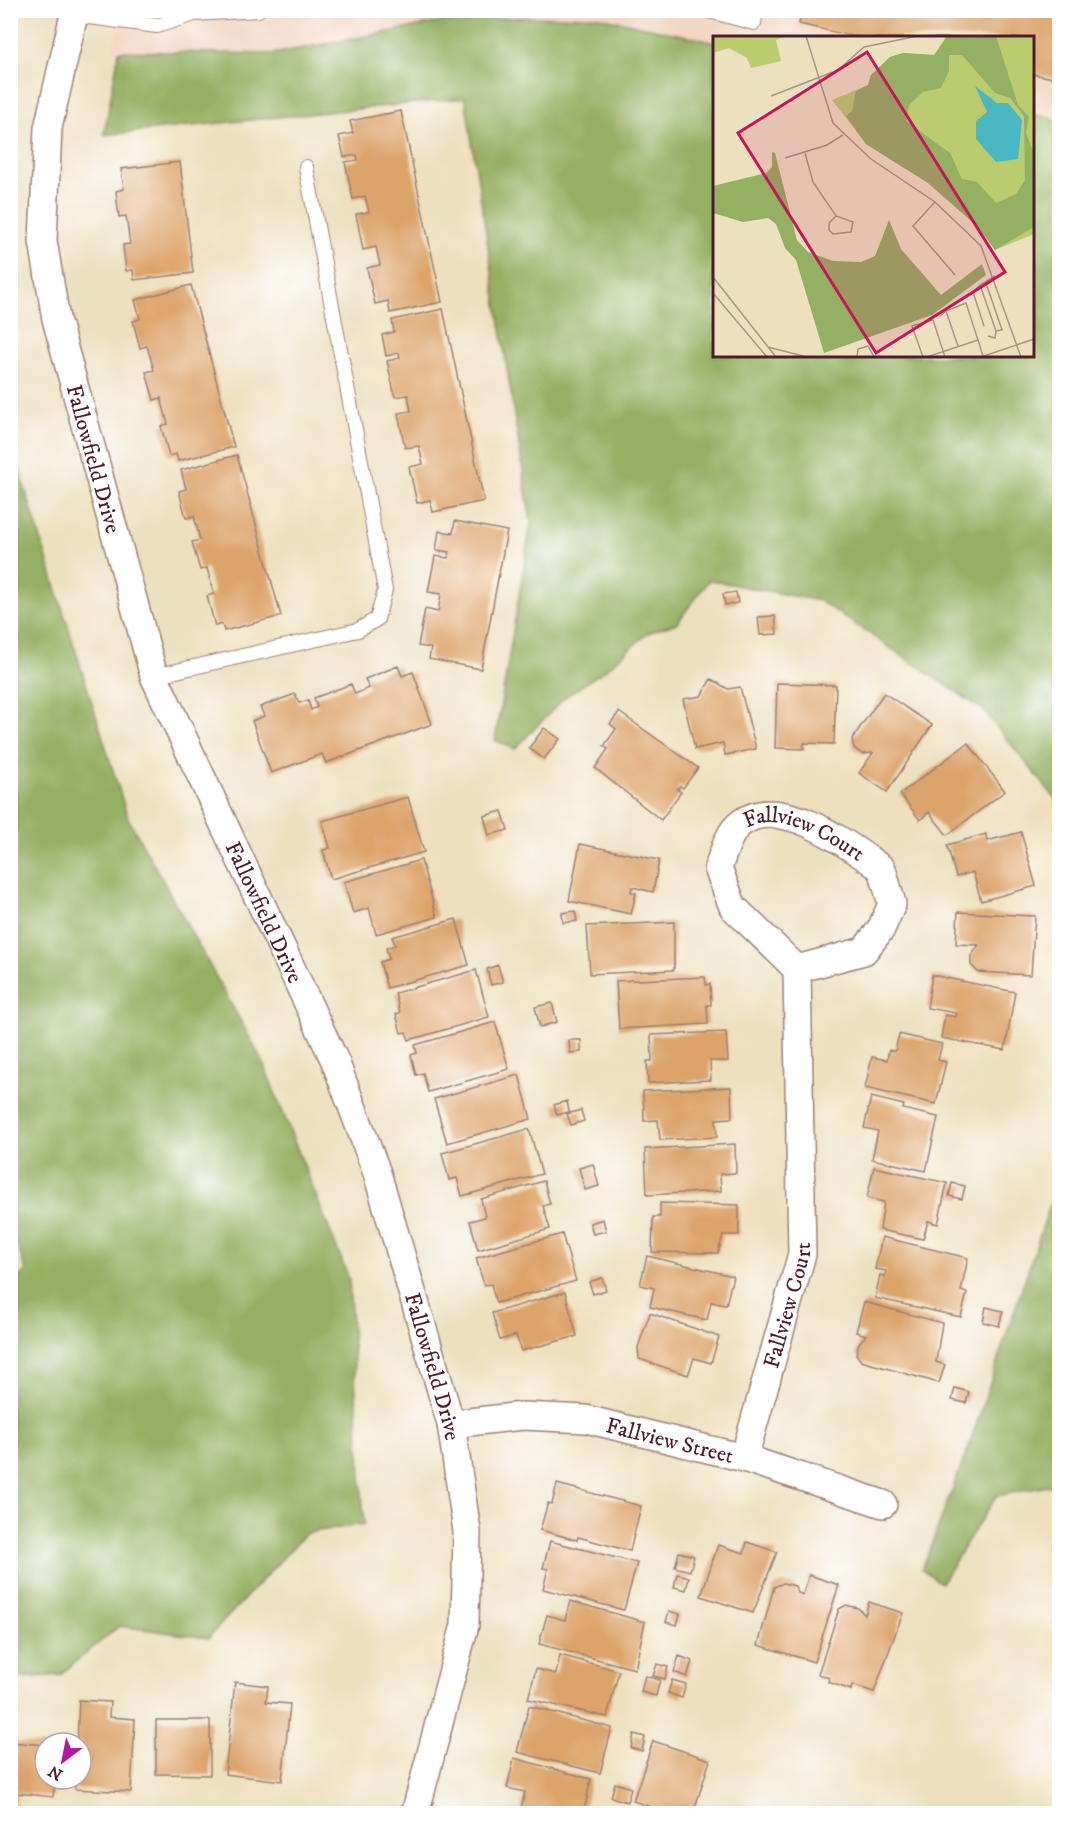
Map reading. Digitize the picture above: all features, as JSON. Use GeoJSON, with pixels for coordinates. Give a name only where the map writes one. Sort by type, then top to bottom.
{"type":"FeatureCollection","features":[{"type":"Feature","properties":{"kind":"street","name":"Fallowfield Drive"},"geometry":{"type":"LineString","coordinates":[[75,13],[48,128],[43,241],[57,319],[154,676],[335,1061],[377,1173],[451,1424],[467,1531],[465,1624],[415,1814]]}},
{"type":"Feature","properties":{"kind":"street","name":"Fallview Court"},"geometry":{"type":"LineString","coordinates":[[744,1458],[802,1254],[797,969],[734,907],[718,868],[727,844],[740,823],[765,814],[790,816],[836,837],[882,869],[892,904],[881,929],[864,951],[797,969]]}},
{"type":"Feature","properties":{"kind":"street","name":"Fallview Street"},"geometry":{"type":"LineString","coordinates":[[451,1424],[523,1416],[586,1419],[744,1458],[883,1504]]}},
{"type":"Feature","properties":{"kind":"lane"},"geometry":{"type":"LineString","coordinates":[[75,13],[157,26],[171,16],[258,10]]}},
{"type":"Feature","properties":{"kind":"lane"},"geometry":{"type":"LineString","coordinates":[[706,10],[753,23],[756,10]]}},
{"type":"Feature","properties":{"kind":"lane"},"geometry":{"type":"LineString","coordinates":[[154,676],[358,630],[377,619],[385,590],[306,167]]}},
{"type":"Feature","properties":{"kind":"shaded area"},"geometry":{"type":"Polygon","coordinates":[[[122,10],[1059,11],[1059,120],[1034,114],[1034,36],[713,36],[713,42],[595,16],[456,19],[272,54],[112,51],[122,10]]]}},
{"type":"Feature","properties":{"kind":"green space"},"geometry":{"type":"Polygon","coordinates":[[[595,16],[713,42],[713,357],[1034,357],[1034,114],[1059,120],[1059,803],[983,710],[820,601],[709,580],[677,623],[648,633],[605,670],[564,698],[515,749],[495,740],[531,523],[465,98],[104,135],[119,51],[272,54],[456,19],[595,16]]]}},
{"type":"Feature","properties":{"kind":"green space"},"geometry":{"type":"Polygon","coordinates":[[[11,444],[128,818],[262,1060],[349,1279],[364,1524],[306,1533],[208,1638],[119,1626],[60,1675],[11,1679],[10,1287],[26,1270],[10,1226],[11,444]]]}},
{"type":"Feature","properties":{"kind":"green space"},"geometry":{"type":"Polygon","coordinates":[[[1059,1178],[1059,1484],[996,1496],[941,1583],[922,1569],[969,1446],[1059,1178]]]}},
{"type":"Feature","properties":{"kind":"building"},"geometry":{"type":"Polygon","coordinates":[[[802,10],[1060,10],[1060,79],[1034,74],[1034,36],[852,36],[799,24],[802,10]]]}},
{"type":"Feature","properties":{"kind":"building"},"geometry":{"type":"Polygon","coordinates":[[[401,111],[442,302],[390,313],[388,301],[375,304],[367,268],[380,265],[376,247],[363,250],[356,214],[369,212],[365,196],[353,199],[345,162],[358,160],[357,155],[344,157],[339,136],[353,133],[350,121],[401,111]]]}},
{"type":"Feature","properties":{"kind":"building"},"geometry":{"type":"Polygon","coordinates":[[[180,162],[193,273],[134,280],[133,270],[126,271],[123,245],[130,244],[126,216],[119,217],[116,191],[124,189],[121,169],[180,162]]]}},
{"type":"Feature","properties":{"kind":"building"},"geometry":{"type":"Polygon","coordinates":[[[191,285],[234,447],[178,461],[176,454],[169,456],[161,426],[168,424],[161,398],[154,400],[146,372],[154,370],[147,346],[140,348],[133,321],[140,319],[135,300],[191,285]]]}},
{"type":"Feature","properties":{"kind":"building"},"geometry":{"type":"Polygon","coordinates":[[[443,309],[484,501],[433,512],[430,500],[417,503],[409,467],[423,464],[419,446],[405,448],[398,413],[411,411],[408,395],[395,397],[387,361],[400,358],[399,353],[386,356],[382,335],[394,332],[392,320],[443,309]]]}},
{"type":"Feature","properties":{"kind":"building"},"geometry":{"type":"Polygon","coordinates":[[[237,455],[281,616],[224,631],[222,624],[215,626],[207,596],[214,594],[207,568],[200,570],[192,542],[200,540],[194,516],[186,518],[179,491],[186,489],[181,470],[237,455]]]}},
{"type":"Feature","properties":{"kind":"building"},"geometry":{"type":"Polygon","coordinates":[[[455,521],[507,531],[481,669],[429,659],[431,648],[418,646],[425,609],[438,612],[441,594],[428,592],[435,556],[448,558],[449,552],[436,550],[439,531],[453,533],[455,521]]]}},
{"type":"Feature","properties":{"kind":"building"},"geometry":{"type":"Polygon","coordinates":[[[736,592],[738,603],[725,605],[723,594],[736,592]]]}},
{"type":"Feature","properties":{"kind":"building"},"geometry":{"type":"Polygon","coordinates":[[[775,616],[777,634],[760,635],[758,617],[775,616]]]}},
{"type":"Feature","properties":{"kind":"building"},"geometry":{"type":"Polygon","coordinates":[[[398,666],[402,676],[413,672],[432,724],[326,763],[322,754],[271,773],[252,721],[264,716],[260,707],[295,694],[299,703],[308,700],[311,710],[317,707],[314,698],[351,684],[355,694],[369,688],[365,679],[398,666]]]}},
{"type":"Feature","properties":{"kind":"building"},"geometry":{"type":"Polygon","coordinates":[[[711,679],[728,689],[740,687],[756,749],[725,755],[723,743],[695,749],[683,699],[701,696],[711,679]]]}},
{"type":"Feature","properties":{"kind":"building"},"geometry":{"type":"Polygon","coordinates":[[[777,683],[836,685],[834,744],[804,743],[804,749],[775,748],[777,683]]]}},
{"type":"Feature","properties":{"kind":"building"},"geometry":{"type":"Polygon","coordinates":[[[884,693],[932,725],[887,792],[859,773],[873,753],[862,754],[854,748],[852,739],[884,693]]]}},
{"type":"Feature","properties":{"kind":"building"},"geometry":{"type":"Polygon","coordinates":[[[619,712],[698,768],[683,788],[680,786],[677,789],[681,792],[661,820],[595,768],[608,749],[604,746],[616,729],[610,724],[619,712]]]}},
{"type":"Feature","properties":{"kind":"building"},"geometry":{"type":"Polygon","coordinates":[[[544,728],[560,739],[544,759],[529,748],[544,728]]]}},
{"type":"Feature","properties":{"kind":"building"},"geometry":{"type":"Polygon","coordinates":[[[968,743],[1005,791],[947,835],[929,812],[920,820],[900,794],[968,743]]]}},
{"type":"Feature","properties":{"kind":"building"},"geometry":{"type":"Polygon","coordinates":[[[408,797],[424,852],[331,879],[323,850],[330,848],[322,821],[408,797]]]}},
{"type":"Feature","properties":{"kind":"building"},"geometry":{"type":"Polygon","coordinates":[[[502,811],[508,830],[489,835],[484,816],[502,811]]]}},
{"type":"Feature","properties":{"kind":"building"},"geometry":{"type":"Polygon","coordinates":[[[1021,832],[1036,886],[981,901],[973,872],[956,877],[947,845],[986,834],[987,841],[1021,832]]]}},
{"type":"Feature","properties":{"kind":"building"},"geometry":{"type":"Polygon","coordinates":[[[580,844],[659,860],[653,892],[632,887],[631,892],[636,893],[631,914],[569,901],[580,844]]]}},
{"type":"Feature","properties":{"kind":"building"},"geometry":{"type":"Polygon","coordinates":[[[421,860],[437,917],[376,934],[369,908],[353,913],[344,882],[421,860]]]}},
{"type":"Feature","properties":{"kind":"building"},"geometry":{"type":"Polygon","coordinates":[[[575,911],[577,921],[563,923],[562,913],[575,911]]]}},
{"type":"Feature","properties":{"kind":"building"},"geometry":{"type":"Polygon","coordinates":[[[958,912],[1035,916],[1031,975],[978,972],[971,965],[971,956],[979,945],[956,944],[958,912]]]}},
{"type":"Feature","properties":{"kind":"building"},"geometry":{"type":"Polygon","coordinates":[[[456,919],[469,965],[387,988],[380,962],[389,959],[386,948],[395,945],[392,937],[456,919]]]}},
{"type":"Feature","properties":{"kind":"building"},"geometry":{"type":"Polygon","coordinates":[[[674,922],[674,970],[590,974],[587,926],[674,922]]]}},
{"type":"Feature","properties":{"kind":"building"},"geometry":{"type":"Polygon","coordinates":[[[498,965],[503,982],[491,985],[487,969],[498,965]]]}},
{"type":"Feature","properties":{"kind":"building"},"geometry":{"type":"Polygon","coordinates":[[[476,970],[489,1017],[409,1040],[406,1032],[401,1033],[396,1014],[400,1013],[395,993],[476,970]]]}},
{"type":"Feature","properties":{"kind":"building"},"geometry":{"type":"Polygon","coordinates":[[[932,975],[1015,992],[1005,1050],[941,1038],[945,1015],[956,1017],[957,1013],[927,1008],[932,975]]]}},
{"type":"Feature","properties":{"kind":"building"},"geometry":{"type":"Polygon","coordinates":[[[705,977],[706,985],[710,984],[711,1005],[707,1005],[708,1024],[619,1029],[616,981],[705,977]]]}},
{"type":"Feature","properties":{"kind":"building"},"geometry":{"type":"Polygon","coordinates":[[[552,1003],[557,1022],[540,1027],[535,1007],[552,1003]]]}},
{"type":"Feature","properties":{"kind":"building"},"geometry":{"type":"Polygon","coordinates":[[[495,1022],[509,1069],[428,1092],[423,1073],[416,1075],[411,1055],[417,1053],[415,1045],[495,1022]]]}},
{"type":"Feature","properties":{"kind":"building"},"geometry":{"type":"Polygon","coordinates":[[[726,1032],[728,1061],[710,1061],[711,1080],[648,1083],[647,1061],[652,1061],[651,1035],[726,1032]]]}},
{"type":"Feature","properties":{"kind":"building"},"geometry":{"type":"Polygon","coordinates":[[[899,1034],[942,1044],[938,1060],[946,1062],[936,1104],[865,1088],[872,1057],[887,1060],[889,1050],[895,1051],[899,1034]]]}},
{"type":"Feature","properties":{"kind":"building"},"geometry":{"type":"Polygon","coordinates":[[[569,1040],[581,1040],[581,1052],[570,1053],[569,1040]]]}},
{"type":"Feature","properties":{"kind":"building"},"geometry":{"type":"Polygon","coordinates":[[[519,1075],[531,1119],[447,1143],[434,1099],[519,1075]]]}},
{"type":"Feature","properties":{"kind":"building"},"geometry":{"type":"Polygon","coordinates":[[[731,1087],[732,1118],[716,1119],[717,1137],[660,1140],[658,1120],[644,1121],[643,1091],[731,1087]]]}},
{"type":"Feature","properties":{"kind":"building"},"geometry":{"type":"Polygon","coordinates":[[[871,1097],[904,1105],[903,1109],[938,1117],[926,1171],[872,1159],[878,1131],[864,1128],[871,1097]]]}},
{"type":"Feature","properties":{"kind":"building"},"geometry":{"type":"Polygon","coordinates":[[[567,1101],[569,1112],[557,1115],[554,1105],[567,1101]]]}},
{"type":"Feature","properties":{"kind":"building"},"geometry":{"type":"Polygon","coordinates":[[[581,1110],[584,1121],[571,1125],[567,1114],[581,1110]]]}},
{"type":"Feature","properties":{"kind":"building"},"geometry":{"type":"Polygon","coordinates":[[[529,1129],[542,1174],[462,1196],[457,1178],[449,1180],[442,1153],[529,1129]]]}},
{"type":"Feature","properties":{"kind":"building"},"geometry":{"type":"Polygon","coordinates":[[[735,1144],[736,1173],[720,1174],[721,1191],[647,1195],[645,1149],[735,1144]]]}},
{"type":"Feature","properties":{"kind":"building"},"geometry":{"type":"Polygon","coordinates":[[[593,1164],[599,1186],[585,1190],[579,1168],[593,1164]]]}},
{"type":"Feature","properties":{"kind":"building"},"geometry":{"type":"Polygon","coordinates":[[[874,1167],[947,1183],[938,1224],[928,1221],[923,1239],[880,1230],[884,1202],[867,1198],[874,1167]]]}},
{"type":"Feature","properties":{"kind":"building"},"geometry":{"type":"Polygon","coordinates":[[[544,1181],[550,1204],[543,1206],[550,1229],[478,1250],[470,1221],[485,1217],[481,1199],[544,1181]]]}},
{"type":"Feature","properties":{"kind":"building"},"geometry":{"type":"Polygon","coordinates":[[[952,1183],[965,1186],[962,1199],[949,1196],[952,1183]]]}},
{"type":"Feature","properties":{"kind":"building"},"geometry":{"type":"Polygon","coordinates":[[[660,1203],[739,1205],[739,1235],[723,1235],[718,1253],[652,1252],[653,1217],[660,1217],[660,1203]]]}},
{"type":"Feature","properties":{"kind":"building"},"geometry":{"type":"Polygon","coordinates":[[[603,1219],[606,1231],[593,1234],[590,1223],[603,1219]]]}},
{"type":"Feature","properties":{"kind":"building"},"geometry":{"type":"Polygon","coordinates":[[[562,1234],[576,1281],[496,1303],[491,1284],[484,1285],[476,1258],[562,1234]]]}},
{"type":"Feature","properties":{"kind":"building"},"geometry":{"type":"Polygon","coordinates":[[[882,1237],[968,1258],[961,1291],[967,1293],[961,1317],[875,1298],[880,1275],[885,1276],[886,1271],[875,1269],[882,1237]]]}},
{"type":"Feature","properties":{"kind":"building"},"geometry":{"type":"Polygon","coordinates":[[[647,1256],[733,1276],[726,1305],[711,1302],[707,1320],[650,1307],[654,1288],[640,1285],[647,1256]]]}},
{"type":"Feature","properties":{"kind":"building"},"geometry":{"type":"Polygon","coordinates":[[[602,1278],[606,1290],[593,1294],[589,1282],[602,1278]]]}},
{"type":"Feature","properties":{"kind":"building"},"geometry":{"type":"Polygon","coordinates":[[[565,1292],[577,1336],[521,1351],[516,1335],[500,1340],[492,1313],[565,1292]]]}},
{"type":"Feature","properties":{"kind":"building"},"geometry":{"type":"Polygon","coordinates":[[[864,1302],[942,1323],[936,1362],[945,1365],[939,1383],[861,1361],[856,1354],[859,1343],[866,1335],[856,1332],[864,1302]]]}},
{"type":"Feature","properties":{"kind":"building"},"geometry":{"type":"Polygon","coordinates":[[[986,1307],[1003,1311],[999,1326],[983,1322],[986,1307]]]}},
{"type":"Feature","properties":{"kind":"building"},"geometry":{"type":"Polygon","coordinates":[[[650,1313],[719,1337],[711,1363],[694,1358],[688,1375],[639,1359],[638,1347],[650,1313]]]}},
{"type":"Feature","properties":{"kind":"building"},"geometry":{"type":"Polygon","coordinates":[[[955,1388],[969,1392],[966,1403],[952,1400],[955,1388]]]}},
{"type":"Feature","properties":{"kind":"building"},"geometry":{"type":"Polygon","coordinates":[[[557,1484],[641,1506],[630,1551],[578,1537],[577,1540],[540,1530],[548,1503],[552,1504],[557,1484]]]}},
{"type":"Feature","properties":{"kind":"building"},"geometry":{"type":"Polygon","coordinates":[[[550,1541],[637,1563],[624,1610],[543,1589],[548,1569],[543,1568],[550,1541]]]}},
{"type":"Feature","properties":{"kind":"building"},"geometry":{"type":"Polygon","coordinates":[[[747,1542],[777,1552],[753,1613],[701,1596],[718,1545],[744,1553],[747,1542]]]}},
{"type":"Feature","properties":{"kind":"building"},"geometry":{"type":"Polygon","coordinates":[[[679,1552],[694,1556],[690,1571],[675,1567],[679,1552]]]}},
{"type":"Feature","properties":{"kind":"building"},"geometry":{"type":"Polygon","coordinates":[[[677,1574],[689,1577],[686,1590],[674,1587],[677,1574]]]}},
{"type":"Feature","properties":{"kind":"building"},"geometry":{"type":"Polygon","coordinates":[[[809,1575],[839,1585],[814,1662],[758,1645],[774,1587],[783,1583],[795,1586],[798,1593],[803,1595],[809,1575]]]}},
{"type":"Feature","properties":{"kind":"building"},"geometry":{"type":"Polygon","coordinates":[[[570,1601],[645,1622],[635,1669],[539,1644],[547,1615],[565,1620],[570,1601]]]}},
{"type":"Feature","properties":{"kind":"building"},"geometry":{"type":"Polygon","coordinates":[[[869,1602],[903,1613],[874,1692],[852,1685],[851,1690],[828,1682],[829,1678],[818,1674],[839,1609],[846,1605],[858,1608],[865,1615],[869,1602]]]}},
{"type":"Feature","properties":{"kind":"building"},"geometry":{"type":"Polygon","coordinates":[[[669,1611],[680,1614],[677,1625],[666,1622],[669,1611]]]}},
{"type":"Feature","properties":{"kind":"building"},"geometry":{"type":"Polygon","coordinates":[[[560,1655],[619,1671],[607,1717],[528,1699],[536,1669],[556,1674],[560,1655]]]}},
{"type":"Feature","properties":{"kind":"building"},"geometry":{"type":"Polygon","coordinates":[[[679,1656],[692,1661],[687,1677],[674,1672],[679,1656]]]}},
{"type":"Feature","properties":{"kind":"building"},"geometry":{"type":"Polygon","coordinates":[[[657,1664],[668,1667],[665,1679],[653,1676],[657,1664]]]}},
{"type":"Feature","properties":{"kind":"building"},"geometry":{"type":"Polygon","coordinates":[[[645,1676],[660,1680],[656,1696],[641,1692],[645,1676]]]}},
{"type":"Feature","properties":{"kind":"building"},"geometry":{"type":"Polygon","coordinates":[[[672,1680],[686,1684],[682,1698],[668,1693],[672,1680]]]}},
{"type":"Feature","properties":{"kind":"building"},"geometry":{"type":"Polygon","coordinates":[[[235,1682],[268,1686],[266,1702],[290,1704],[282,1781],[225,1774],[235,1682]]]}},
{"type":"Feature","properties":{"kind":"building"},"geometry":{"type":"Polygon","coordinates":[[[79,1700],[110,1702],[109,1717],[135,1719],[131,1792],[93,1790],[93,1731],[78,1731],[79,1700]]]}},
{"type":"Feature","properties":{"kind":"building"},"geometry":{"type":"Polygon","coordinates":[[[529,1706],[612,1728],[600,1773],[517,1752],[529,1706]]]}},
{"type":"Feature","properties":{"kind":"building"},"geometry":{"type":"Polygon","coordinates":[[[156,1720],[210,1720],[210,1775],[156,1774],[156,1720]]]}},
{"type":"Feature","properties":{"kind":"building"},"geometry":{"type":"Polygon","coordinates":[[[634,1734],[645,1737],[642,1751],[631,1748],[634,1734]]]}},
{"type":"Feature","properties":{"kind":"building"},"geometry":{"type":"Polygon","coordinates":[[[653,1741],[710,1760],[693,1814],[658,1814],[660,1810],[633,1801],[653,1741]]]}},
{"type":"Feature","properties":{"kind":"building"},"geometry":{"type":"Polygon","coordinates":[[[10,1742],[33,1744],[33,1791],[54,1791],[53,1797],[17,1793],[15,1813],[10,1812],[10,1742]]]}},
{"type":"Feature","properties":{"kind":"building"},"geometry":{"type":"Polygon","coordinates":[[[514,1758],[591,1779],[584,1811],[576,1809],[575,1814],[538,1814],[521,1809],[525,1792],[507,1788],[514,1758]]]}},
{"type":"Feature","properties":{"kind":"building"},"geometry":{"type":"Polygon","coordinates":[[[615,1783],[631,1788],[627,1802],[611,1797],[615,1783]]]}}]}
